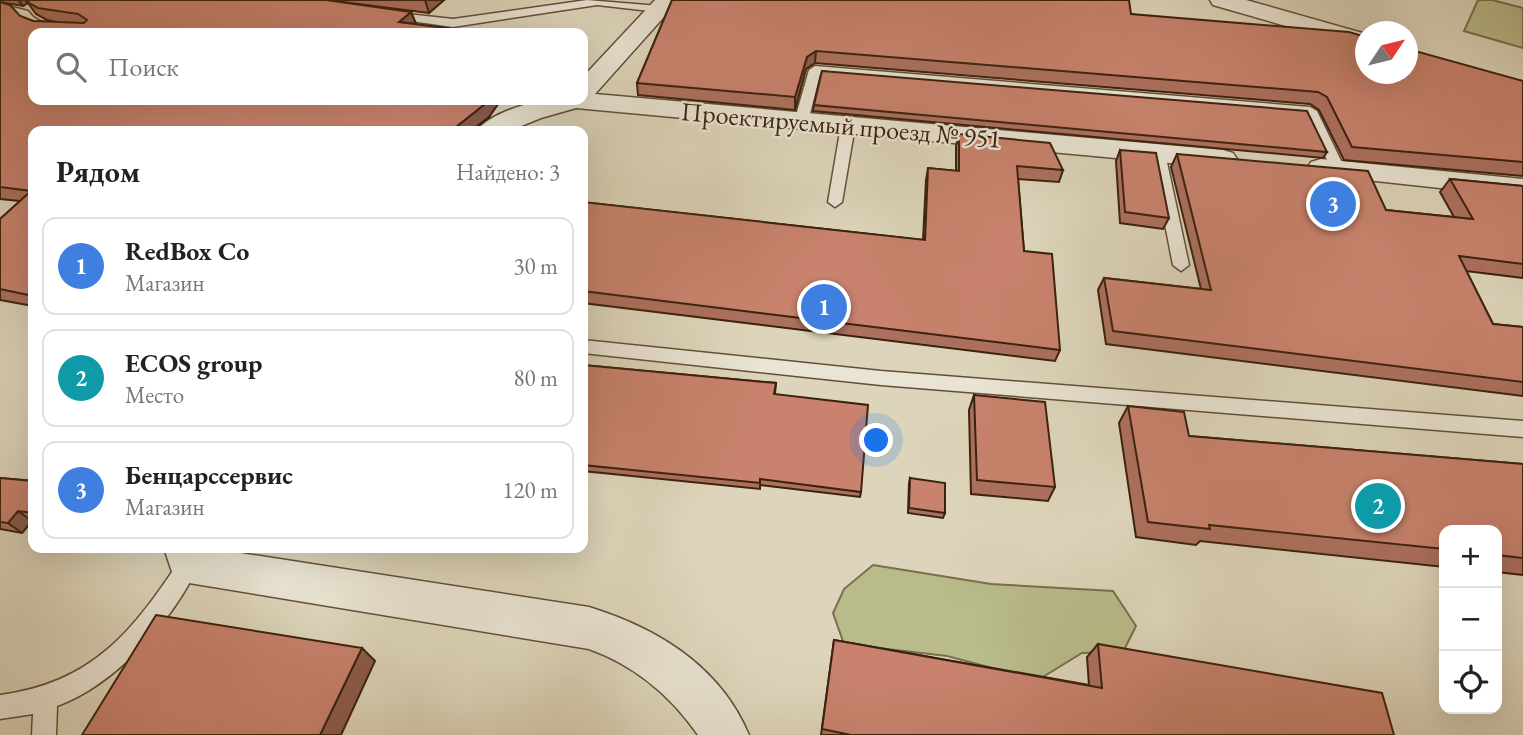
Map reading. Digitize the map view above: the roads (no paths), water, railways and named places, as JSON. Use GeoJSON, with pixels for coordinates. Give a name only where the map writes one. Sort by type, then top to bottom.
{"type":"FeatureCollection","features":[{"type":"Feature","properties":{"kind":"street"},"geometry":{"type":"LineString","coordinates":[[1221,0],[1355,39]]}},
{"type":"Feature","properties":{"kind":"street"},"geometry":{"type":"LineString","coordinates":[[588,87],[664,5]]}},
{"type":"Feature","properties":{"kind":"street","name":"Проектируемый проезд № 951"},"geometry":{"type":"LineString","coordinates":[[588,101],[1255,162]]}},
{"type":"Feature","properties":{"kind":"street","name":"Проектируемый проезд № 951"},"geometry":{"type":"LineString","coordinates":[[495,124],[552,105]]}},
{"type":"Feature","properties":{"kind":"street"},"geometry":{"type":"LineString","coordinates":[[1296,166],[1356,168],[1523,188]]}},
{"type":"Feature","properties":{"kind":"street"},"geometry":{"type":"LineString","coordinates":[[187,556],[614,635],[638,646],[689,687],[709,708],[725,735]]}},
{"type":"Feature","properties":{"kind":"lane"},"geometry":{"type":"LineString","coordinates":[[371,12],[453,23],[597,2],[664,5]]}},
{"type":"Feature","properties":{"kind":"lane"},"geometry":{"type":"LineString","coordinates":[[0,6],[28,11],[29,22],[45,28]]}},
{"type":"Feature","properties":{"kind":"lane"},"geometry":{"type":"LineString","coordinates":[[801,121],[816,70],[1310,111],[1356,168]]}},
{"type":"Feature","properties":{"kind":"lane"},"geometry":{"type":"LineString","coordinates":[[835,202],[848,126]]}},
{"type":"Feature","properties":{"kind":"lane"},"geometry":{"type":"LineString","coordinates":[[1158,153],[1181,265]]}},
{"type":"Feature","properties":{"kind":"lane"},"geometry":{"type":"LineString","coordinates":[[588,347],[881,378],[1523,429]]}},
{"type":"Feature","properties":{"kind":"lane"},"geometry":{"type":"LineString","coordinates":[[0,707],[46,698],[79,684],[110,664],[136,640],[156,614],[187,556]]}},
{"type":"Feature","properties":{"kind":"lane"},"geometry":{"type":"LineString","coordinates":[[44,735],[46,698]]}},
{"type":"Feature","properties":{"kind":"place","name":"Бенцарссервис"},"geometry":{"type":"Point","coordinates":[1333,204]}},
{"type":"Feature","properties":{"kind":"place","name":"RedBox Co"},"geometry":{"type":"Point","coordinates":[824,307]}},
{"type":"Feature","properties":{"kind":"place","name":"ECOS group"},"geometry":{"type":"Point","coordinates":[1378,506]}}]}
